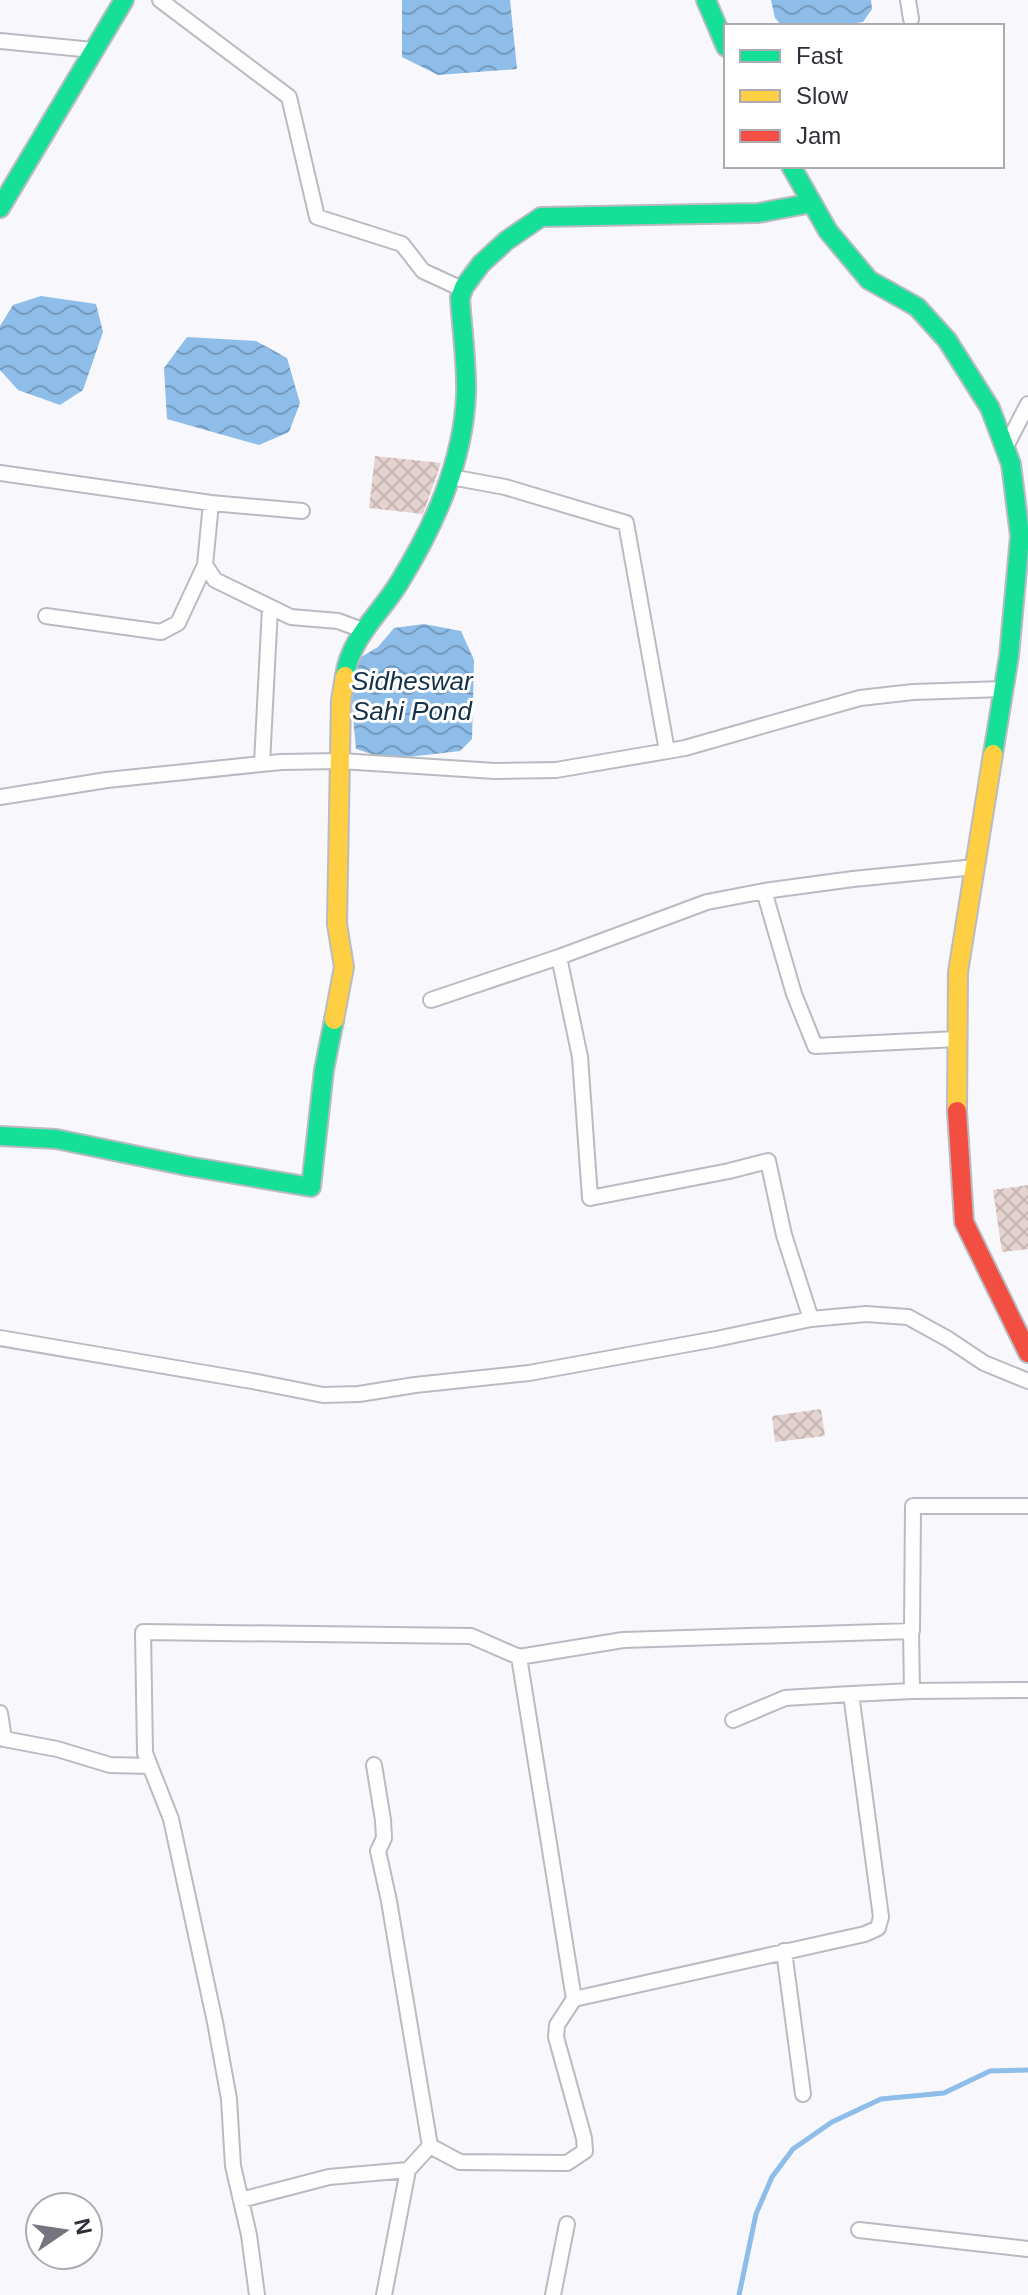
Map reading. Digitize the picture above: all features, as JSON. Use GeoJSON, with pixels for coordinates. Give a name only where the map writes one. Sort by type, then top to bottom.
{"type":"FeatureCollection","features":[{"type":"Feature","properties":{"kind":"street"},"geometry":{"type":"LineString","coordinates":[[0,208],[124,0]]}},
{"type":"Feature","properties":{"kind":"street"},"geometry":{"type":"LineString","coordinates":[[160,0],[289,97],[317,217],[402,244],[423,271],[462,289]]}},
{"type":"Feature","properties":{"kind":"street"},"geometry":{"type":"LineString","coordinates":[[706,0],[724,42]]}},
{"type":"Feature","properties":{"kind":"street"},"geometry":{"type":"LineString","coordinates":[[908,0],[911,19]]}},
{"type":"Feature","properties":{"kind":"street"},"geometry":{"type":"LineString","coordinates":[[0,41],[93,50]]}},
{"type":"Feature","properties":{"kind":"street"},"geometry":{"type":"LineString","coordinates":[[792,168],[828,231],[869,280],[917,307],[947,340],[990,408],[1011,464],[1023,561],[958,972],[957,1124],[964,1222],[1028,1353]]}},
{"type":"Feature","properties":{"kind":"street"},"geometry":{"type":"LineString","coordinates":[[0,1136],[73,1140],[148,1159],[311,1187],[324,1070],[344,967],[337,924],[341,700],[346,666],[355,642],[399,583],[437,515],[451,477],[466,395],[462,289],[471,273],[527,224],[541,217],[758,213],[812,203]]}},
{"type":"Feature","properties":{"kind":"street"},"geometry":{"type":"LineString","coordinates":[[1005,448],[1028,404]]}},
{"type":"Feature","properties":{"kind":"street"},"geometry":{"type":"LineString","coordinates":[[0,473],[211,503],[302,511]]}},
{"type":"Feature","properties":{"kind":"street"},"geometry":{"type":"LineString","coordinates":[[451,477],[505,487],[626,523],[667,751]]}},
{"type":"Feature","properties":{"kind":"street"},"geometry":{"type":"LineString","coordinates":[[46,616],[161,632],[178,623],[205,565],[211,503]]}},
{"type":"Feature","properties":{"kind":"street"},"geometry":{"type":"LineString","coordinates":[[205,565],[215,580],[291,617],[338,621],[365,631]]}},
{"type":"Feature","properties":{"kind":"street"},"geometry":{"type":"LineString","coordinates":[[262,763],[270,608]]}},
{"type":"Feature","properties":{"kind":"street"},"geometry":{"type":"LineString","coordinates":[[0,797],[107,780],[262,763],[341,761],[495,771],[556,770],[685,748],[860,698],[913,692],[1003,689]]}},
{"type":"Feature","properties":{"kind":"street"},"geometry":{"type":"LineString","coordinates":[[431,1000],[707,902],[853,879],[975,867]]}},
{"type":"Feature","properties":{"kind":"street"},"geometry":{"type":"LineString","coordinates":[[764,891],[794,994],[815,1046],[957,1039]]}},
{"type":"Feature","properties":{"kind":"street"},"geometry":{"type":"LineString","coordinates":[[559,957],[580,1057],[590,1198],[768,1161],[784,1235],[811,1319]]}},
{"type":"Feature","properties":{"kind":"street"},"geometry":{"type":"LineString","coordinates":[[0,1338],[335,1395],[529,1373],[811,1319],[866,1314],[908,1317],[984,1363],[1028,1381]]}},
{"type":"Feature","properties":{"kind":"street"},"geometry":{"type":"LineString","coordinates":[[912,1691],[913,1506],[1028,1506]]}},
{"type":"Feature","properties":{"kind":"street"},"geometry":{"type":"LineString","coordinates":[[257,2295],[249,2235],[233,2166],[229,2099],[215,2022],[171,1819],[145,1753],[143,1632],[471,1636],[519,1657],[623,1640],[911,1631]]}},
{"type":"Feature","properties":{"kind":"street"},"geometry":{"type":"LineString","coordinates":[[430,2146],[460,2162],[567,2163],[585,2151],[556,2037],[557,2025],[574,1999],[519,1657]]}},
{"type":"Feature","properties":{"kind":"street"},"geometry":{"type":"LineString","coordinates":[[733,1720],[785,1698],[912,1691],[1028,1690]]}},
{"type":"Feature","properties":{"kind":"street"},"geometry":{"type":"LineString","coordinates":[[574,1999],[865,1934],[878,1928],[881,1917],[851,1694]]}},
{"type":"Feature","properties":{"kind":"street"},"geometry":{"type":"LineString","coordinates":[[0,1713],[2,1739],[57,1749],[110,1765],[150,1766]]}},
{"type":"Feature","properties":{"kind":"street"},"geometry":{"type":"LineString","coordinates":[[374,1765],[384,1838],[378,1851],[430,2146]]}},
{"type":"Feature","properties":{"kind":"street"},"geometry":{"type":"LineString","coordinates":[[784,1951],[803,2094]]}},
{"type":"Feature","properties":{"kind":"street"},"geometry":{"type":"LineString","coordinates":[[384,2295],[408,2170],[430,2146]]}},
{"type":"Feature","properties":{"kind":"street"},"geometry":{"type":"LineString","coordinates":[[241,2200],[329,2177],[408,2170]]}},
{"type":"Feature","properties":{"kind":"street"},"geometry":{"type":"LineString","coordinates":[[553,2295],[567,2224]]}},
{"type":"Feature","properties":{"kind":"street"},"geometry":{"type":"LineString","coordinates":[[859,2230],[1028,2249]]}},
{"type":"Feature","properties":{"kind":"water"},"geometry":{"type":"Polygon","coordinates":[[[402,0],[510,0],[517,69],[438,75],[402,57],[402,0]]]}},
{"type":"Feature","properties":{"kind":"water"},"geometry":{"type":"Polygon","coordinates":[[[771,0],[871,0],[872,9],[863,22],[780,24],[775,18],[771,0]]]}},
{"type":"Feature","properties":{"kind":"water"},"geometry":{"type":"Polygon","coordinates":[[[41,296],[96,304],[103,332],[83,390],[60,405],[18,390],[0,370],[0,326],[13,305],[41,296]]]}},
{"type":"Feature","properties":{"kind":"water"},"geometry":{"type":"Polygon","coordinates":[[[187,337],[256,341],[287,358],[300,403],[289,432],[259,445],[167,419],[164,368],[187,337]]]}},
{"type":"Feature","properties":{"kind":"water","name":"Sidheswar Sahi Pond"},"geometry":{"type":"Polygon","coordinates":[[[424,624],[461,631],[474,660],[472,739],[460,751],[399,758],[356,749],[353,671],[361,657],[378,647],[394,628],[424,624]]]}},
{"type":"Feature","properties":{"kind":"building"},"geometry":{"type":"Polygon","coordinates":[[[375,456],[441,463],[423,514],[369,508],[375,456]]]}},
{"type":"Feature","properties":{"kind":"building"},"geometry":{"type":"Polygon","coordinates":[[[1028,1185],[1028,1249],[1002,1252],[993,1190],[1028,1185]]]}},
{"type":"Feature","properties":{"kind":"building"},"geometry":{"type":"Polygon","coordinates":[[[821,1409],[825,1436],[775,1442],[772,1416],[821,1409]]]}},
{"type":"Feature","properties":{"kind":"waterway"},"geometry":{"type":"LineString","coordinates":[[739,2295],[756,2214],[772,2177],[793,2149],[832,2122],[881,2099],[944,2093],[990,2071],[1028,2070]]}},
{"type":"Feature","properties":{"kind":"traffic: fast"},"geometry":{"type":"LineString","coordinates":[[0,208],[124,0]]}},
{"type":"Feature","properties":{"kind":"traffic: fast"},"geometry":{"type":"LineString","coordinates":[[706,0],[724,42]]}},
{"type":"Feature","properties":{"kind":"traffic: fast"},"geometry":{"type":"LineString","coordinates":[[792,168],[828,231],[869,280],[917,307],[947,340],[990,408],[1011,464],[1020,536],[1009,656],[993,754]]}},
{"type":"Feature","properties":{"kind":"traffic: fast"},"geometry":{"type":"LineString","coordinates":[[345,676],[359,638],[399,583],[424,539],[453,469],[466,395],[460,298],[481,264],[506,241],[541,217],[758,213],[812,203]]}},
{"type":"Feature","properties":{"kind":"traffic: fast"},"geometry":{"type":"LineString","coordinates":[[0,1136],[56,1139],[311,1187],[324,1070],[334,1020]]}},
{"type":"Feature","properties":{"kind":"traffic: slow"},"geometry":{"type":"LineString","coordinates":[[334,1020],[344,967],[337,924],[341,700],[345,676]]}},
{"type":"Feature","properties":{"kind":"traffic: slow"},"geometry":{"type":"LineString","coordinates":[[957,1111],[958,972],[993,754]]}},
{"type":"Feature","properties":{"kind":"traffic: jam"},"geometry":{"type":"LineString","coordinates":[[957,1111],[964,1222],[1028,1353]]}}]}
